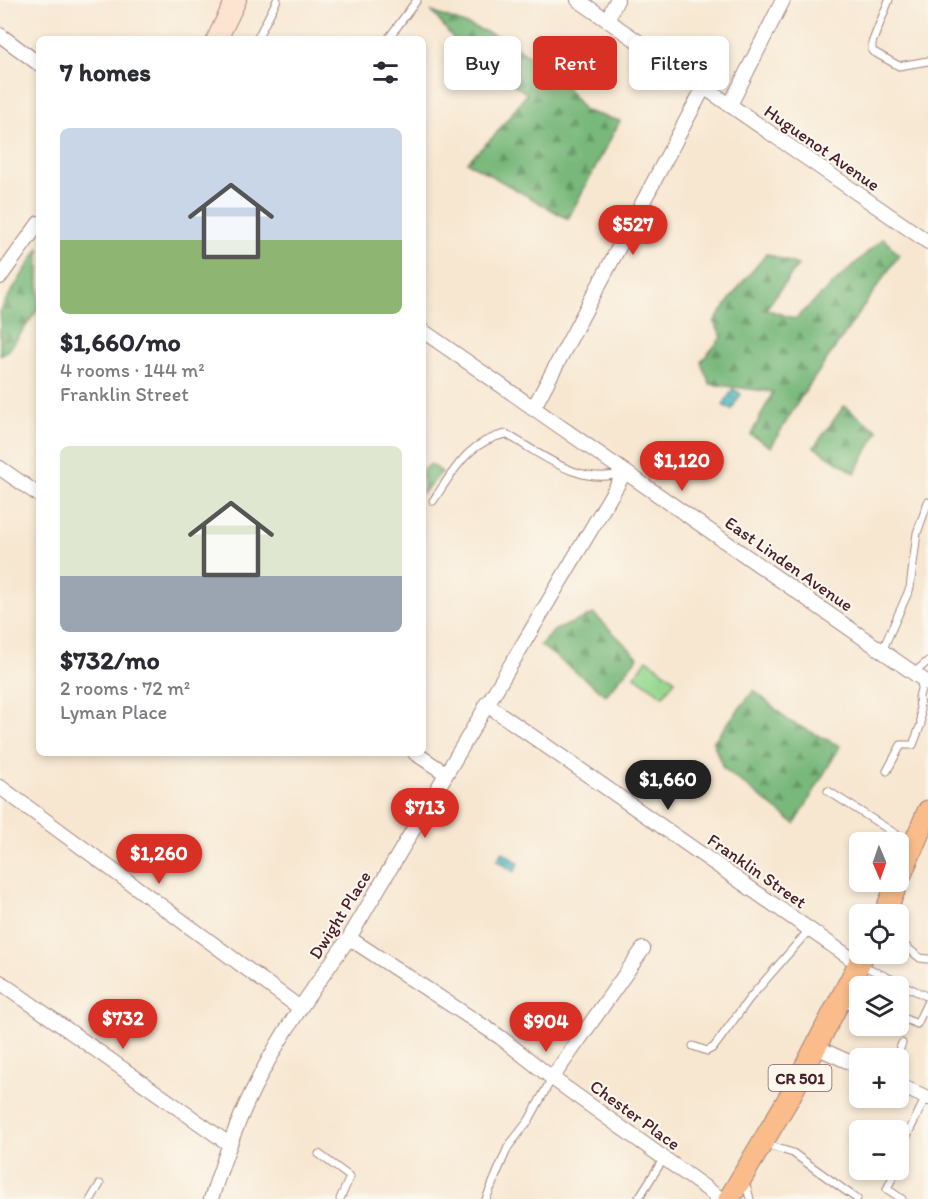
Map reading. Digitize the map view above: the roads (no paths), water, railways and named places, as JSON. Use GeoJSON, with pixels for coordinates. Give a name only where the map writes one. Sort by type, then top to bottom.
{"type":"FeatureCollection","features":[{"type":"Feature","properties":{"kind":"main road"},"geometry":{"type":"LineString","coordinates":[[889,904],[928,811]]}},
{"type":"Feature","properties":{"kind":"main road","name":"CR 501"},"geometry":{"type":"LineString","coordinates":[[740,1193],[763,1143],[816,1047],[849,1004]]}},
{"type":"Feature","properties":{"kind":"street"},"geometry":{"type":"LineString","coordinates":[[218,36],[236,0]]}},
{"type":"Feature","properties":{"kind":"street","name":"Huguenot Avenue"},"geometry":{"type":"LineString","coordinates":[[578,0],[630,36]]}},
{"type":"Feature","properties":{"kind":"street"},"geometry":{"type":"LineString","coordinates":[[607,20],[617,0]]}},
{"type":"Feature","properties":{"kind":"street"},"geometry":{"type":"LineString","coordinates":[[730,105],[783,0]]}},
{"type":"Feature","properties":{"kind":"street"},"geometry":{"type":"LineString","coordinates":[[0,35],[36,62]]}},
{"type":"Feature","properties":{"kind":"street"},"geometry":{"type":"LineString","coordinates":[[533,409],[702,90]]}},
{"type":"Feature","properties":{"kind":"street","name":"Huguenot Avenue"},"geometry":{"type":"LineString","coordinates":[[708,90],[928,242]]}},
{"type":"Feature","properties":{"kind":"street"},"geometry":{"type":"LineString","coordinates":[[0,277],[36,227]]}},
{"type":"Feature","properties":{"kind":"street","name":"East Linden Avenue"},"geometry":{"type":"LineString","coordinates":[[426,333],[921,679]]}},
{"type":"Feature","properties":{"kind":"street"},"geometry":{"type":"LineString","coordinates":[[0,468],[36,493]]}},
{"type":"Feature","properties":{"kind":"street","name":"Dwight Place"},"geometry":{"type":"LineString","coordinates":[[212,1199],[229,1144],[259,1078],[300,1008],[350,938],[445,773],[625,472]]}},
{"type":"Feature","properties":{"kind":"street","name":"Franklin Street"},"geometry":{"type":"LineString","coordinates":[[486,704],[809,930],[849,952]]}},
{"type":"Feature","properties":{"kind":"street"},"geometry":{"type":"LineString","coordinates":[[420,756],[445,773]]}},
{"type":"Feature","properties":{"kind":"street"},"geometry":{"type":"LineString","coordinates":[[0,787],[300,1008]]}},
{"type":"Feature","properties":{"kind":"street","name":"Chester Place"},"geometry":{"type":"LineString","coordinates":[[350,938],[500,1037],[552,1078],[721,1199]]}},
{"type":"Feature","properties":{"kind":"street"},"geometry":{"type":"LineString","coordinates":[[552,1078],[643,949]]}},
{"type":"Feature","properties":{"kind":"street"},"geometry":{"type":"LineString","coordinates":[[0,982],[229,1144]]}},
{"type":"Feature","properties":{"kind":"street"},"geometry":{"type":"LineString","coordinates":[[816,1047],[849,1062]]}},
{"type":"Feature","properties":{"kind":"street"},"geometry":{"type":"LineString","coordinates":[[909,1089],[927,1098]]}},
{"type":"Feature","properties":{"kind":"lane"},"geometry":{"type":"LineString","coordinates":[[390,36],[417,0]]}},
{"type":"Feature","properties":{"kind":"lane"},"geometry":{"type":"LineString","coordinates":[[889,0],[872,43],[872,51],[899,66],[928,61]]}},
{"type":"Feature","properties":{"kind":"lane"},"geometry":{"type":"LineString","coordinates":[[258,36],[275,1]]}},
{"type":"Feature","properties":{"kind":"lane"},"geometry":{"type":"LineString","coordinates":[[433,501],[467,452],[488,437],[506,434],[564,469],[600,476],[625,472]]}},
{"type":"Feature","properties":{"kind":"lane"},"geometry":{"type":"LineString","coordinates":[[882,651],[910,588],[917,532],[928,502]]}},
{"type":"Feature","properties":{"kind":"lane"},"geometry":{"type":"LineString","coordinates":[[886,771],[901,746],[913,745],[919,735],[921,679],[928,661]]}},
{"type":"Feature","properties":{"kind":"lane"},"geometry":{"type":"LineString","coordinates":[[828,791],[915,846]]}},
{"type":"Feature","properties":{"kind":"lane"},"geometry":{"type":"LineString","coordinates":[[693,1046],[707,1051],[714,1047],[749,999],[809,930]]}},
{"type":"Feature","properties":{"kind":"lane"},"geometry":{"type":"LineString","coordinates":[[909,949],[920,958],[928,959]]}},
{"type":"Feature","properties":{"kind":"lane"},"geometry":{"type":"LineString","coordinates":[[870,964],[928,999],[917,1024],[909,1021]]}},
{"type":"Feature","properties":{"kind":"lane"},"geometry":{"type":"LineString","coordinates":[[900,1048],[902,1043]]}},
{"type":"Feature","properties":{"kind":"lane"},"geometry":{"type":"LineString","coordinates":[[486,1199],[508,1147],[529,1120],[552,1078]]}},
{"type":"Feature","properties":{"kind":"lane"},"geometry":{"type":"LineString","coordinates":[[909,1134],[927,1098]]}},
{"type":"Feature","properties":{"kind":"lane"},"geometry":{"type":"LineString","coordinates":[[763,1143],[793,1154],[857,1199]]}},
{"type":"Feature","properties":{"kind":"lane"},"geometry":{"type":"LineString","coordinates":[[318,1154],[350,1177],[340,1199]]}},
{"type":"Feature","properties":{"kind":"lane"},"geometry":{"type":"LineString","coordinates":[[638,1199],[664,1158]]}},
{"type":"Feature","properties":{"kind":"lane"},"geometry":{"type":"LineString","coordinates":[[891,1180],[887,1189],[902,1199]]}},
{"type":"Feature","properties":{"kind":"lane"},"geometry":{"type":"LineString","coordinates":[[91,1199],[100,1184]]}},
{"type":"Feature","properties":{"kind":"water"},"geometry":{"type":"Polygon","coordinates":[[[733,389],[741,394],[731,410],[723,405],[733,389]]]}},
{"type":"Feature","properties":{"kind":"water"},"geometry":{"type":"Polygon","coordinates":[[[503,852],[519,863],[514,872],[497,860],[503,852]]]}}]}
